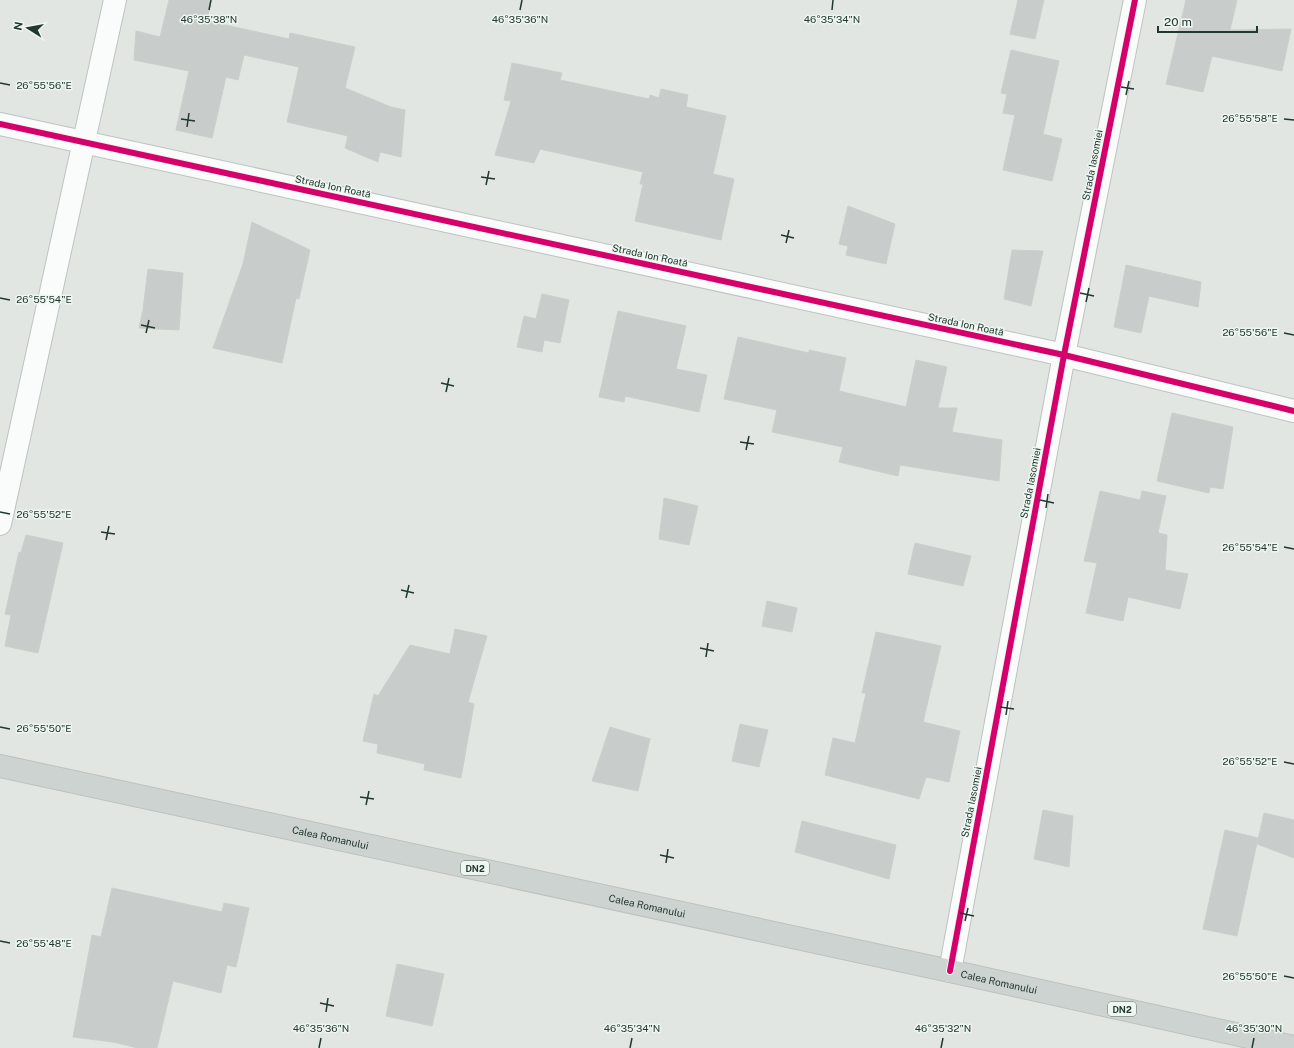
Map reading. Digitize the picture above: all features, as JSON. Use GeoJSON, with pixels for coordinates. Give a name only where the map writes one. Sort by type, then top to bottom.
{"type":"FeatureCollection","features":[{"type":"Feature","properties":{"kind":"main road","name":"Calea Romanului"},"geometry":{"type":"LineString","coordinates":[[0,766],[950,971],[1294,1047]]}},
{"type":"Feature","properties":{"kind":"street"},"geometry":{"type":"LineString","coordinates":[[0,524],[114,0]]}},
{"type":"Feature","properties":{"kind":"street","name":"Strada Iasomiei"},"geometry":{"type":"LineString","coordinates":[[950,971],[1064,355],[1135,0]]}},
{"type":"Feature","properties":{"kind":"street","name":"Strada Ion Roată"},"geometry":{"type":"LineString","coordinates":[[0,124],[1064,355],[1294,411]]}},
{"type":"Feature","properties":{"kind":"building"},"geometry":{"type":"Polygon","coordinates":[[[169,0],[211,0],[207,21],[289,39],[290,33],[355,47],[345,88],[391,107],[405,110],[401,157],[380,152],[378,162],[345,148],[348,136],[287,122],[299,67],[244,55],[238,80],[226,77],[212,138],[176,130],[189,71],[134,60],[136,31],[160,37],[169,0]]]}},
{"type":"Feature","properties":{"kind":"building"},"geometry":{"type":"Polygon","coordinates":[[[1018,0],[1044,0],[1035,39],[1010,34],[1018,0]]]}},
{"type":"Feature","properties":{"kind":"building"},"geometry":{"type":"Polygon","coordinates":[[[1186,0],[1237,0],[1230,30],[1291,29],[1282,71],[1212,56],[1203,92],[1166,84],[1186,0]]]}},
{"type":"Feature","properties":{"kind":"building"},"geometry":{"type":"Polygon","coordinates":[[[1011,50],[1059,61],[1043,134],[1062,139],[1052,181],[1003,170],[1015,115],[1003,113],[1007,94],[1001,93],[1011,50]]]}},
{"type":"Feature","properties":{"kind":"building"},"geometry":{"type":"Polygon","coordinates":[[[512,63],[562,73],[560,80],[649,99],[650,95],[659,98],[661,89],[688,95],[686,107],[726,116],[713,174],[734,179],[721,240],[635,221],[643,184],[640,184],[643,172],[540,149],[534,163],[495,155],[511,101],[504,100],[512,63]]]}},
{"type":"Feature","properties":{"kind":"building"},"geometry":{"type":"Polygon","coordinates":[[[848,206],[895,224],[886,264],[846,255],[848,246],[839,244],[848,206]]]}},
{"type":"Feature","properties":{"kind":"building"},"geometry":{"type":"Polygon","coordinates":[[[252,222],[310,250],[299,299],[296,298],[282,363],[213,348],[243,264],[252,222]]]}},
{"type":"Feature","properties":{"kind":"building"},"geometry":{"type":"Polygon","coordinates":[[[1012,250],[1043,251],[1031,306],[1004,299],[1012,250]]]}},
{"type":"Feature","properties":{"kind":"building"},"geometry":{"type":"Polygon","coordinates":[[[1126,265],[1201,282],[1198,307],[1149,296],[1141,333],[1114,327],[1126,265]]]}},
{"type":"Feature","properties":{"kind":"building"},"geometry":{"type":"Polygon","coordinates":[[[148,269],[183,273],[179,330],[139,328],[143,310],[148,269]]]}},
{"type":"Feature","properties":{"kind":"building"},"geometry":{"type":"Polygon","coordinates":[[[542,294],[569,300],[560,343],[544,340],[542,352],[517,347],[524,316],[536,319],[542,294]]]}},
{"type":"Feature","properties":{"kind":"building"},"geometry":{"type":"Polygon","coordinates":[[[618,311],[686,326],[676,369],[707,375],[699,412],[625,396],[624,402],[599,397],[618,311]]]}},
{"type":"Feature","properties":{"kind":"building"},"geometry":{"type":"Polygon","coordinates":[[[738,337],[809,353],[809,350],[846,358],[839,391],[906,407],[916,360],[947,367],[938,408],[957,408],[952,432],[1002,440],[999,481],[900,465],[898,476],[839,462],[843,447],[772,432],[777,410],[724,399],[738,337]]]}},
{"type":"Feature","properties":{"kind":"building"},"geometry":{"type":"Polygon","coordinates":[[[1172,413],[1233,427],[1223,489],[1210,487],[1209,493],[1157,481],[1172,413]]]}},
{"type":"Feature","properties":{"kind":"building"},"geometry":{"type":"Polygon","coordinates":[[[1100,491],[1140,500],[1142,491],[1166,496],[1158,533],[1167,535],[1165,570],[1188,574],[1180,609],[1128,597],[1123,621],[1086,613],[1097,563],[1084,561],[1100,491]]]}},
{"type":"Feature","properties":{"kind":"building"},"geometry":{"type":"Polygon","coordinates":[[[664,498],[698,506],[689,545],[659,539],[664,498]]]}},
{"type":"Feature","properties":{"kind":"building"},"geometry":{"type":"Polygon","coordinates":[[[26,535],[63,543],[38,653],[5,646],[11,615],[5,614],[19,552],[21,553],[26,535]]]}},
{"type":"Feature","properties":{"kind":"building"},"geometry":{"type":"Polygon","coordinates":[[[915,543],[971,556],[963,586],[908,574],[915,543]]]}},
{"type":"Feature","properties":{"kind":"building"},"geometry":{"type":"Polygon","coordinates":[[[767,601],[797,608],[792,632],[762,626],[767,601]]]}},
{"type":"Feature","properties":{"kind":"building"},"geometry":{"type":"Polygon","coordinates":[[[455,629],[487,636],[468,702],[474,704],[461,778],[424,770],[425,764],[377,753],[378,744],[363,741],[374,694],[378,696],[410,645],[450,654],[455,629]]]}},
{"type":"Feature","properties":{"kind":"building"},"geometry":{"type":"Polygon","coordinates":[[[876,632],[941,646],[923,722],[960,731],[949,782],[926,777],[919,799],[825,775],[833,738],[855,743],[866,693],[862,693],[876,632]]]}},
{"type":"Feature","properties":{"kind":"building"},"geometry":{"type":"Polygon","coordinates":[[[740,724],[768,730],[759,767],[732,761],[740,724]]]}},
{"type":"Feature","properties":{"kind":"building"},"geometry":{"type":"Polygon","coordinates":[[[610,727],[650,739],[638,791],[592,781],[610,727]]]}},
{"type":"Feature","properties":{"kind":"building"},"geometry":{"type":"Polygon","coordinates":[[[1043,810],[1073,816],[1069,867],[1034,859],[1043,810]]]}},
{"type":"Feature","properties":{"kind":"building"},"geometry":{"type":"Polygon","coordinates":[[[1264,813],[1294,820],[1294,858],[1257,844],[1264,813]]]}},
{"type":"Feature","properties":{"kind":"building"},"geometry":{"type":"Polygon","coordinates":[[[802,821],[896,845],[889,879],[795,852],[802,821]]]}},
{"type":"Feature","properties":{"kind":"building"},"geometry":{"type":"Polygon","coordinates":[[[1225,830],[1258,838],[1237,936],[1203,929],[1225,830]]]}},
{"type":"Feature","properties":{"kind":"building"},"geometry":{"type":"Polygon","coordinates":[[[112,888],[222,912],[224,903],[249,908],[236,967],[227,965],[221,993],[173,981],[157,1048],[138,1048],[113,1042],[73,1037],[92,935],[101,937],[112,888]]]}},
{"type":"Feature","properties":{"kind":"building"},"geometry":{"type":"Polygon","coordinates":[[[397,964],[444,974],[432,1026],[386,1016],[397,964]]]}},
{"type":"Feature","properties":{"kind":"cycle path"},"geometry":{"type":"LineString","coordinates":[[950,971],[1064,355],[1135,0]]}},
{"type":"Feature","properties":{"kind":"cycle path"},"geometry":{"type":"LineString","coordinates":[[0,124],[1064,355],[1294,411]]}}]}
